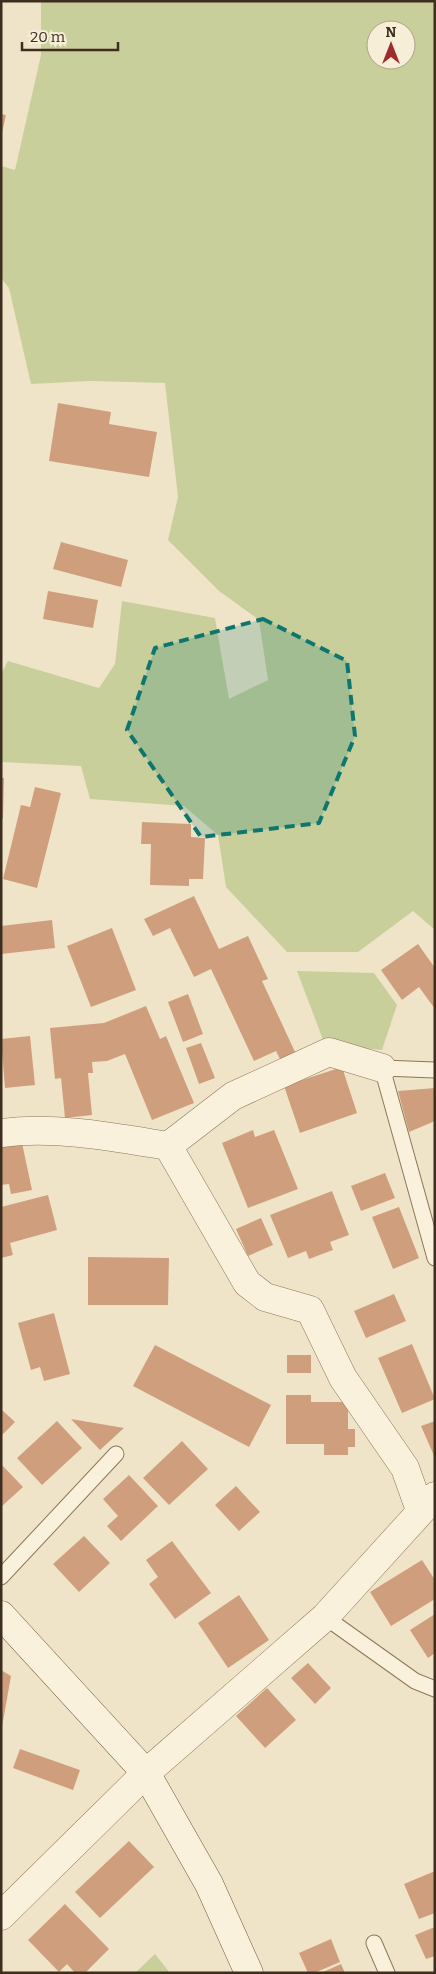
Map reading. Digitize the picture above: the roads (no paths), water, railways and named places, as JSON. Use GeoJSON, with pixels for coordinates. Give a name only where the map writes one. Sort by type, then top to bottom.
{"type":"FeatureCollection","features":[{"type":"Feature","properties":{"kind":"street"},"geometry":{"type":"LineString","coordinates":[[1,1133],[51,1131],[99,1135],[168,1146],[233,1096],[329,1052],[382,1068]]}},
{"type":"Feature","properties":{"kind":"street"},"geometry":{"type":"LineString","coordinates":[[1,1916],[146,1772],[325,1616],[428,1503],[343,1378],[310,1310],[266,1297],[247,1283],[168,1146]]}},
{"type":"Feature","properties":{"kind":"street"},"geometry":{"type":"LineString","coordinates":[[1,1615],[146,1772],[209,1884],[249,1973]]}},
{"type":"Feature","properties":{"kind":"lane"},"geometry":{"type":"LineString","coordinates":[[435,1070],[382,1068],[435,1258]]}},
{"type":"Feature","properties":{"kind":"lane"},"geometry":{"type":"LineString","coordinates":[[1,1577],[116,1454]]}},
{"type":"Feature","properties":{"kind":"lane"},"geometry":{"type":"LineString","coordinates":[[325,1616],[415,1681],[435,1688]]}},
{"type":"Feature","properties":{"kind":"lane"},"geometry":{"type":"LineString","coordinates":[[374,1944],[387,1973]]}}]}
